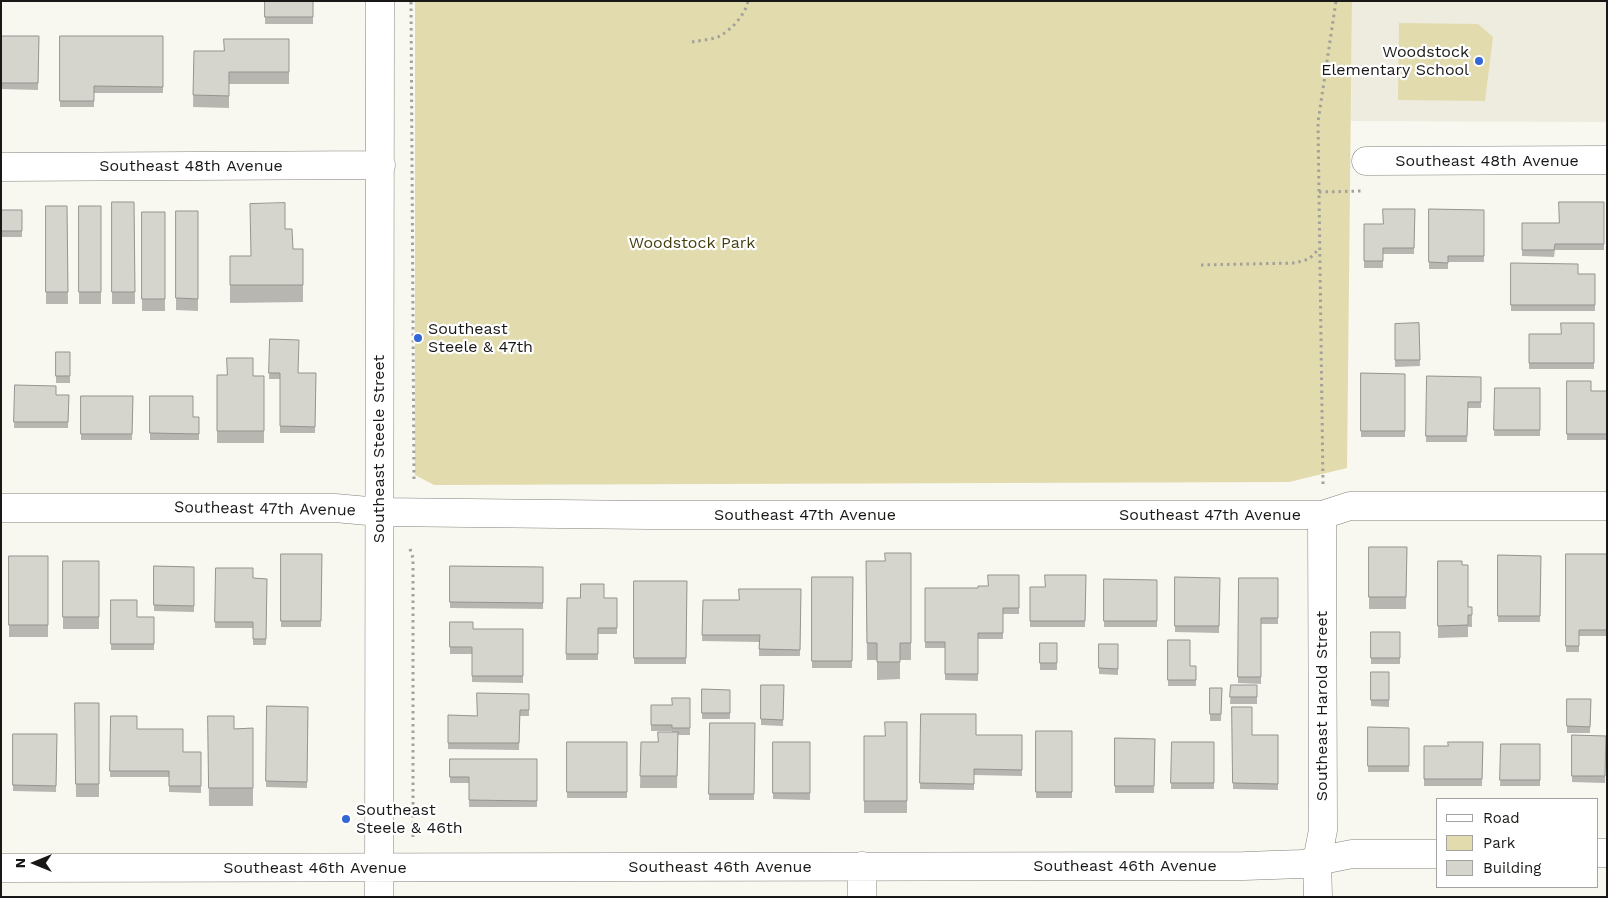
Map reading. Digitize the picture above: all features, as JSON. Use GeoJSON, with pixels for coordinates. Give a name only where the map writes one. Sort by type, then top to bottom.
{"type":"FeatureCollection","features":[{"type":"Feature","properties":{"kind":"street","name":"Southeast Steele Street"},"geometry":{"type":"LineString","coordinates":[[379,897],[380,1]]}},
{"type":"Feature","properties":{"kind":"street","name":"Southeast 48th Avenue"},"geometry":{"type":"LineString","coordinates":[[1366,161],[1607,160]]}},
{"type":"Feature","properties":{"kind":"street","name":"Southeast 48th Avenue"},"geometry":{"type":"LineString","coordinates":[[1,167],[381,165]]}},
{"type":"Feature","properties":{"kind":"street","name":"Southeast 47th Avenue"},"geometry":{"type":"LineString","coordinates":[[1,508],[335,508],[379,512],[648,515],[1322,502],[1350,506],[1607,506]]}},
{"type":"Feature","properties":{"kind":"street","name":"Southeast Harold Street"},"geometry":{"type":"LineString","coordinates":[[1318,897],[1317,861],[1323,830],[1322,502]]}},
{"type":"Feature","properties":{"kind":"street","name":"Southeast 46th Avenue"},"geometry":{"type":"LineString","coordinates":[[1,868],[1244,866],[1302,864],[1352,854],[1436,854]]}},
{"type":"Feature","properties":{"kind":"street"},"geometry":{"type":"LineString","coordinates":[[862,866],[862,897]]}},
{"type":"Feature","properties":{"kind":"path"},"geometry":{"type":"LineString","coordinates":[[411,1],[414,484],[411,488]]}},
{"type":"Feature","properties":{"kind":"path"},"geometry":{"type":"LineString","coordinates":[[692,42],[719,36],[736,24],[748,1]]}},
{"type":"Feature","properties":{"kind":"path"},"geometry":{"type":"LineString","coordinates":[[1322,502],[1318,122],[1336,1]]}},
{"type":"Feature","properties":{"kind":"path"},"geometry":{"type":"LineString","coordinates":[[1201,265],[1295,263],[1309,259],[1320,248]]}},
{"type":"Feature","properties":{"kind":"path"},"geometry":{"type":"LineString","coordinates":[[410,549],[413,558],[414,842]]}},
{"type":"Feature","properties":{"kind":"shaded area","name":"Woodstock Elementary School"},"geometry":{"type":"Polygon","coordinates":[[[1352,1],[1607,1],[1607,122],[1351,121],[1352,1]]]}},
{"type":"Feature","properties":{"kind":"green space","name":"Woodstock Park"},"geometry":{"type":"Polygon","coordinates":[[[415,1],[1352,1],[1347,468],[1289,482],[434,485],[415,475],[415,1]]]}},
{"type":"Feature","properties":{"kind":"green space"},"geometry":{"type":"Polygon","coordinates":[[[1399,23],[1478,24],[1493,37],[1485,101],[1398,100],[1399,23]]]}},
{"type":"Feature","properties":{"kind":"building"},"geometry":{"type":"Polygon","coordinates":[[[265,1],[313,1],[313,17],[265,17],[265,1]]]}},
{"type":"Feature","properties":{"kind":"building"},"geometry":{"type":"Polygon","coordinates":[[[1,36],[39,36],[38,83],[1,83],[1,36]]]}},
{"type":"Feature","properties":{"kind":"building"},"geometry":{"type":"Polygon","coordinates":[[[60,36],[163,36],[163,87],[94,86],[94,101],[60,101],[60,36]]]}},
{"type":"Feature","properties":{"kind":"building"},"geometry":{"type":"Polygon","coordinates":[[[224,39],[289,39],[289,72],[229,72],[229,96],[193,95],[194,51],[224,51],[224,39]]]}},
{"type":"Feature","properties":{"kind":"building"},"geometry":{"type":"Polygon","coordinates":[[[112,202],[134,202],[135,292],[112,292],[112,202]]]}},
{"type":"Feature","properties":{"kind":"building"},"geometry":{"type":"Polygon","coordinates":[[[1559,202],[1604,202],[1604,244],[1555,244],[1554,250],[1522,250],[1522,223],[1559,223],[1559,202]]]}},
{"type":"Feature","properties":{"kind":"building"},"geometry":{"type":"Polygon","coordinates":[[[285,203],[285,229],[292,229],[293,249],[303,249],[303,285],[230,285],[230,256],[251,256],[250,204],[285,203]]]}},
{"type":"Feature","properties":{"kind":"building"},"geometry":{"type":"Polygon","coordinates":[[[46,206],[67,206],[68,292],[46,292],[46,206]]]}},
{"type":"Feature","properties":{"kind":"building"},"geometry":{"type":"Polygon","coordinates":[[[79,206],[101,206],[101,292],[79,292],[79,206]]]}},
{"type":"Feature","properties":{"kind":"building"},"geometry":{"type":"Polygon","coordinates":[[[1383,209],[1415,209],[1414,248],[1383,248],[1383,261],[1364,261],[1364,224],[1383,224],[1383,209]]]}},
{"type":"Feature","properties":{"kind":"building"},"geometry":{"type":"Polygon","coordinates":[[[1429,209],[1484,210],[1484,256],[1448,256],[1448,263],[1429,262],[1429,209]]]}},
{"type":"Feature","properties":{"kind":"building"},"geometry":{"type":"Polygon","coordinates":[[[1,210],[22,210],[22,231],[1,231],[1,210]]]}},
{"type":"Feature","properties":{"kind":"building"},"geometry":{"type":"Polygon","coordinates":[[[176,211],[198,211],[198,299],[176,298],[176,211]]]}},
{"type":"Feature","properties":{"kind":"building"},"geometry":{"type":"Polygon","coordinates":[[[142,212],[165,212],[165,299],[142,299],[142,212]]]}},
{"type":"Feature","properties":{"kind":"building"},"geometry":{"type":"Polygon","coordinates":[[[1511,263],[1578,264],[1578,274],[1595,274],[1595,305],[1511,305],[1511,263]]]}},
{"type":"Feature","properties":{"kind":"building"},"geometry":{"type":"Polygon","coordinates":[[[1419,323],[1420,360],[1395,360],[1395,324],[1419,323]]]}},
{"type":"Feature","properties":{"kind":"building"},"geometry":{"type":"Polygon","coordinates":[[[1561,323],[1594,323],[1594,363],[1529,363],[1529,334],[1561,334],[1561,323]]]}},
{"type":"Feature","properties":{"kind":"building"},"geometry":{"type":"Polygon","coordinates":[[[270,339],[299,340],[298,373],[316,373],[315,427],[280,426],[280,373],[269,373],[270,339]]]}},
{"type":"Feature","properties":{"kind":"building"},"geometry":{"type":"Polygon","coordinates":[[[56,352],[70,352],[70,376],[56,376],[56,352]]]}},
{"type":"Feature","properties":{"kind":"building"},"geometry":{"type":"Polygon","coordinates":[[[227,358],[253,358],[253,376],[264,376],[264,431],[217,431],[217,375],[227,375],[227,358]]]}},
{"type":"Feature","properties":{"kind":"building"},"geometry":{"type":"Polygon","coordinates":[[[1361,373],[1405,374],[1405,431],[1361,431],[1361,373]]]}},
{"type":"Feature","properties":{"kind":"building"},"geometry":{"type":"Polygon","coordinates":[[[1427,376],[1481,377],[1481,402],[1468,402],[1467,436],[1426,436],[1427,376]]]}},
{"type":"Feature","properties":{"kind":"building"},"geometry":{"type":"Polygon","coordinates":[[[1567,381],[1591,381],[1591,391],[1607,391],[1607,434],[1567,434],[1567,381]]]}},
{"type":"Feature","properties":{"kind":"building"},"geometry":{"type":"Polygon","coordinates":[[[15,385],[56,386],[56,395],[69,395],[68,422],[14,422],[15,385]]]}},
{"type":"Feature","properties":{"kind":"building"},"geometry":{"type":"Polygon","coordinates":[[[1495,388],[1540,388],[1540,430],[1494,430],[1495,388]]]}},
{"type":"Feature","properties":{"kind":"building"},"geometry":{"type":"Polygon","coordinates":[[[81,396],[133,396],[132,434],[81,434],[81,396]]]}},
{"type":"Feature","properties":{"kind":"building"},"geometry":{"type":"Polygon","coordinates":[[[150,396],[193,396],[193,417],[199,417],[199,434],[150,433],[150,396]]]}},
{"type":"Feature","properties":{"kind":"building"},"geometry":{"type":"Polygon","coordinates":[[[1369,547],[1407,547],[1406,597],[1369,597],[1369,547]]]}},
{"type":"Feature","properties":{"kind":"building"},"geometry":{"type":"Polygon","coordinates":[[[885,553],[911,553],[911,643],[900,643],[900,662],[877,662],[877,643],[867,643],[866,561],[885,561],[885,553]]]}},
{"type":"Feature","properties":{"kind":"building"},"geometry":{"type":"Polygon","coordinates":[[[281,554],[322,554],[321,621],[281,621],[281,554]]]}},
{"type":"Feature","properties":{"kind":"building"},"geometry":{"type":"Polygon","coordinates":[[[1566,554],[1607,554],[1607,630],[1579,630],[1579,646],[1566,646],[1566,554]]]}},
{"type":"Feature","properties":{"kind":"building"},"geometry":{"type":"Polygon","coordinates":[[[1498,555],[1541,556],[1540,616],[1498,616],[1498,555]]]}},
{"type":"Feature","properties":{"kind":"building"},"geometry":{"type":"Polygon","coordinates":[[[9,556],[48,556],[48,625],[9,625],[9,556]]]}},
{"type":"Feature","properties":{"kind":"building"},"geometry":{"type":"Polygon","coordinates":[[[63,561],[99,561],[99,617],[63,617],[63,561]]]}},
{"type":"Feature","properties":{"kind":"building"},"geometry":{"type":"Polygon","coordinates":[[[1438,561],[1462,561],[1462,565],[1468,565],[1468,607],[1472,607],[1472,615],[1468,615],[1468,625],[1438,626],[1438,561]]]}},
{"type":"Feature","properties":{"kind":"building"},"geometry":{"type":"Polygon","coordinates":[[[154,566],[194,567],[194,606],[154,605],[154,566]]]}},
{"type":"Feature","properties":{"kind":"building"},"geometry":{"type":"Polygon","coordinates":[[[450,566],[543,567],[543,603],[450,602],[450,566]]]}},
{"type":"Feature","properties":{"kind":"building"},"geometry":{"type":"Polygon","coordinates":[[[216,568],[253,568],[253,578],[267,579],[266,639],[253,639],[253,622],[215,622],[216,568]]]}},
{"type":"Feature","properties":{"kind":"building"},"geometry":{"type":"Polygon","coordinates":[[[988,575],[1019,575],[1019,608],[1003,608],[1003,633],[978,633],[978,674],[945,674],[945,642],[925,642],[925,588],[978,588],[978,586],[988,586],[988,575]]]}},
{"type":"Feature","properties":{"kind":"building"},"geometry":{"type":"Polygon","coordinates":[[[1045,575],[1086,575],[1085,621],[1030,621],[1030,587],[1045,587],[1045,575]]]}},
{"type":"Feature","properties":{"kind":"building"},"geometry":{"type":"Polygon","coordinates":[[[812,577],[853,577],[852,661],[812,661],[812,577]]]}},
{"type":"Feature","properties":{"kind":"building"},"geometry":{"type":"Polygon","coordinates":[[[1175,577],[1220,578],[1219,626],[1175,626],[1175,577]]]}},
{"type":"Feature","properties":{"kind":"building"},"geometry":{"type":"Polygon","coordinates":[[[1239,578],[1278,578],[1278,618],[1261,618],[1261,677],[1238,677],[1239,578]]]}},
{"type":"Feature","properties":{"kind":"building"},"geometry":{"type":"Polygon","coordinates":[[[1104,579],[1157,580],[1157,621],[1104,621],[1104,579]]]}},
{"type":"Feature","properties":{"kind":"building"},"geometry":{"type":"Polygon","coordinates":[[[634,581],[687,581],[686,658],[634,658],[634,581]]]}},
{"type":"Feature","properties":{"kind":"building"},"geometry":{"type":"Polygon","coordinates":[[[581,584],[604,584],[604,598],[617,598],[617,628],[598,628],[598,654],[566,654],[567,598],[580,598],[581,584]]]}},
{"type":"Feature","properties":{"kind":"building"},"geometry":{"type":"Polygon","coordinates":[[[739,589],[801,589],[800,650],[759,649],[760,635],[702,635],[703,600],[739,600],[739,589]]]}},
{"type":"Feature","properties":{"kind":"building"},"geometry":{"type":"Polygon","coordinates":[[[111,600],[137,600],[137,617],[154,617],[154,644],[111,644],[111,600]]]}},
{"type":"Feature","properties":{"kind":"building"},"geometry":{"type":"Polygon","coordinates":[[[450,622],[473,622],[473,629],[523,629],[523,676],[472,676],[472,647],[450,647],[450,622]]]}},
{"type":"Feature","properties":{"kind":"building"},"geometry":{"type":"Polygon","coordinates":[[[1371,632],[1400,632],[1400,658],[1371,658],[1371,632]]]}},
{"type":"Feature","properties":{"kind":"building"},"geometry":{"type":"Polygon","coordinates":[[[1168,640],[1190,640],[1190,666],[1196,666],[1196,680],[1168,680],[1168,640]]]}},
{"type":"Feature","properties":{"kind":"building"},"geometry":{"type":"Polygon","coordinates":[[[1040,643],[1057,643],[1057,663],[1040,663],[1040,643]]]}},
{"type":"Feature","properties":{"kind":"building"},"geometry":{"type":"Polygon","coordinates":[[[1099,644],[1118,644],[1118,669],[1099,668],[1099,644]]]}},
{"type":"Feature","properties":{"kind":"building"},"geometry":{"type":"Polygon","coordinates":[[[1371,672],[1389,672],[1389,700],[1371,700],[1371,672]]]}},
{"type":"Feature","properties":{"kind":"building"},"geometry":{"type":"Polygon","coordinates":[[[761,685],[784,685],[783,720],[761,719],[761,685]]]}},
{"type":"Feature","properties":{"kind":"building"},"geometry":{"type":"Polygon","coordinates":[[[1231,685],[1257,685],[1257,697],[1230,697],[1231,685]]]}},
{"type":"Feature","properties":{"kind":"building"},"geometry":{"type":"Polygon","coordinates":[[[1210,688],[1222,688],[1221,714],[1210,714],[1210,688]]]}},
{"type":"Feature","properties":{"kind":"building"},"geometry":{"type":"Polygon","coordinates":[[[702,689],[730,690],[730,713],[702,713],[702,689]]]}},
{"type":"Feature","properties":{"kind":"building"},"geometry":{"type":"Polygon","coordinates":[[[477,693],[529,694],[529,710],[520,710],[519,743],[448,743],[448,715],[477,716],[477,693]]]}},
{"type":"Feature","properties":{"kind":"building"},"geometry":{"type":"Polygon","coordinates":[[[672,698],[690,698],[690,728],[672,728],[672,725],[651,725],[651,705],[672,705],[672,698]]]}},
{"type":"Feature","properties":{"kind":"building"},"geometry":{"type":"Polygon","coordinates":[[[1567,699],[1591,699],[1590,727],[1567,726],[1567,699]]]}},
{"type":"Feature","properties":{"kind":"building"},"geometry":{"type":"Polygon","coordinates":[[[75,703],[99,703],[99,784],[76,784],[75,703]]]}},
{"type":"Feature","properties":{"kind":"building"},"geometry":{"type":"Polygon","coordinates":[[[267,706],[308,707],[307,782],[266,781],[267,706]]]}},
{"type":"Feature","properties":{"kind":"building"},"geometry":{"type":"Polygon","coordinates":[[[1232,707],[1252,707],[1252,735],[1278,735],[1278,784],[1233,783],[1232,707]]]}},
{"type":"Feature","properties":{"kind":"building"},"geometry":{"type":"Polygon","coordinates":[[[921,714],[976,714],[976,735],[1022,735],[1022,770],[974,769],[974,784],[920,783],[921,714]]]}},
{"type":"Feature","properties":{"kind":"building"},"geometry":{"type":"Polygon","coordinates":[[[111,716],[137,716],[137,729],[183,729],[183,752],[201,752],[201,786],[169,786],[169,771],[110,771],[111,716]]]}},
{"type":"Feature","properties":{"kind":"building"},"geometry":{"type":"Polygon","coordinates":[[[208,716],[234,716],[234,729],[253,728],[253,788],[209,788],[208,716]]]}},
{"type":"Feature","properties":{"kind":"building"},"geometry":{"type":"Polygon","coordinates":[[[885,722],[907,722],[907,801],[864,801],[864,736],[885,736],[885,722]]]}},
{"type":"Feature","properties":{"kind":"building"},"geometry":{"type":"Polygon","coordinates":[[[710,723],[755,723],[754,794],[709,794],[710,723]]]}},
{"type":"Feature","properties":{"kind":"building"},"geometry":{"type":"Polygon","coordinates":[[[1368,727],[1409,728],[1409,766],[1368,766],[1368,727]]]}},
{"type":"Feature","properties":{"kind":"building"},"geometry":{"type":"Polygon","coordinates":[[[1036,731],[1072,731],[1072,792],[1036,792],[1036,731]]]}},
{"type":"Feature","properties":{"kind":"building"},"geometry":{"type":"Polygon","coordinates":[[[658,732],[678,732],[677,776],[640,776],[641,742],[658,742],[658,732]]]}},
{"type":"Feature","properties":{"kind":"building"},"geometry":{"type":"Polygon","coordinates":[[[13,734],[57,734],[56,786],[13,785],[13,734]]]}},
{"type":"Feature","properties":{"kind":"building"},"geometry":{"type":"Polygon","coordinates":[[[1572,735],[1606,736],[1605,776],[1572,776],[1572,735]]]}},
{"type":"Feature","properties":{"kind":"building"},"geometry":{"type":"Polygon","coordinates":[[[1115,738],[1155,739],[1154,786],[1115,786],[1115,738]]]}},
{"type":"Feature","properties":{"kind":"building"},"geometry":{"type":"Polygon","coordinates":[[[567,742],[627,742],[627,792],[567,792],[567,742]]]}},
{"type":"Feature","properties":{"kind":"building"},"geometry":{"type":"Polygon","coordinates":[[[773,742],[810,742],[810,793],[773,793],[773,742]]]}},
{"type":"Feature","properties":{"kind":"building"},"geometry":{"type":"Polygon","coordinates":[[[1172,742],[1214,742],[1214,783],[1171,783],[1172,742]]]}},
{"type":"Feature","properties":{"kind":"building"},"geometry":{"type":"Polygon","coordinates":[[[1448,742],[1483,742],[1482,779],[1424,779],[1424,746],[1448,746],[1448,742]]]}},
{"type":"Feature","properties":{"kind":"building"},"geometry":{"type":"Polygon","coordinates":[[[1501,744],[1540,744],[1540,780],[1500,780],[1501,744]]]}},
{"type":"Feature","properties":{"kind":"building"},"geometry":{"type":"Polygon","coordinates":[[[450,759],[537,759],[537,801],[469,800],[469,777],[450,777],[450,759]]]}},
{"type":"Feature","properties":{"kind":"place","name":"Woodstock Elementary School"},"geometry":{"type":"Point","coordinates":[1479,61]}},
{"type":"Feature","properties":{"kind":"place","name":"Southeast Steele & 47th"},"geometry":{"type":"Point","coordinates":[418,338]}},
{"type":"Feature","properties":{"kind":"place","name":"Southeast Steele & 46th"},"geometry":{"type":"Point","coordinates":[346,819]}}]}
